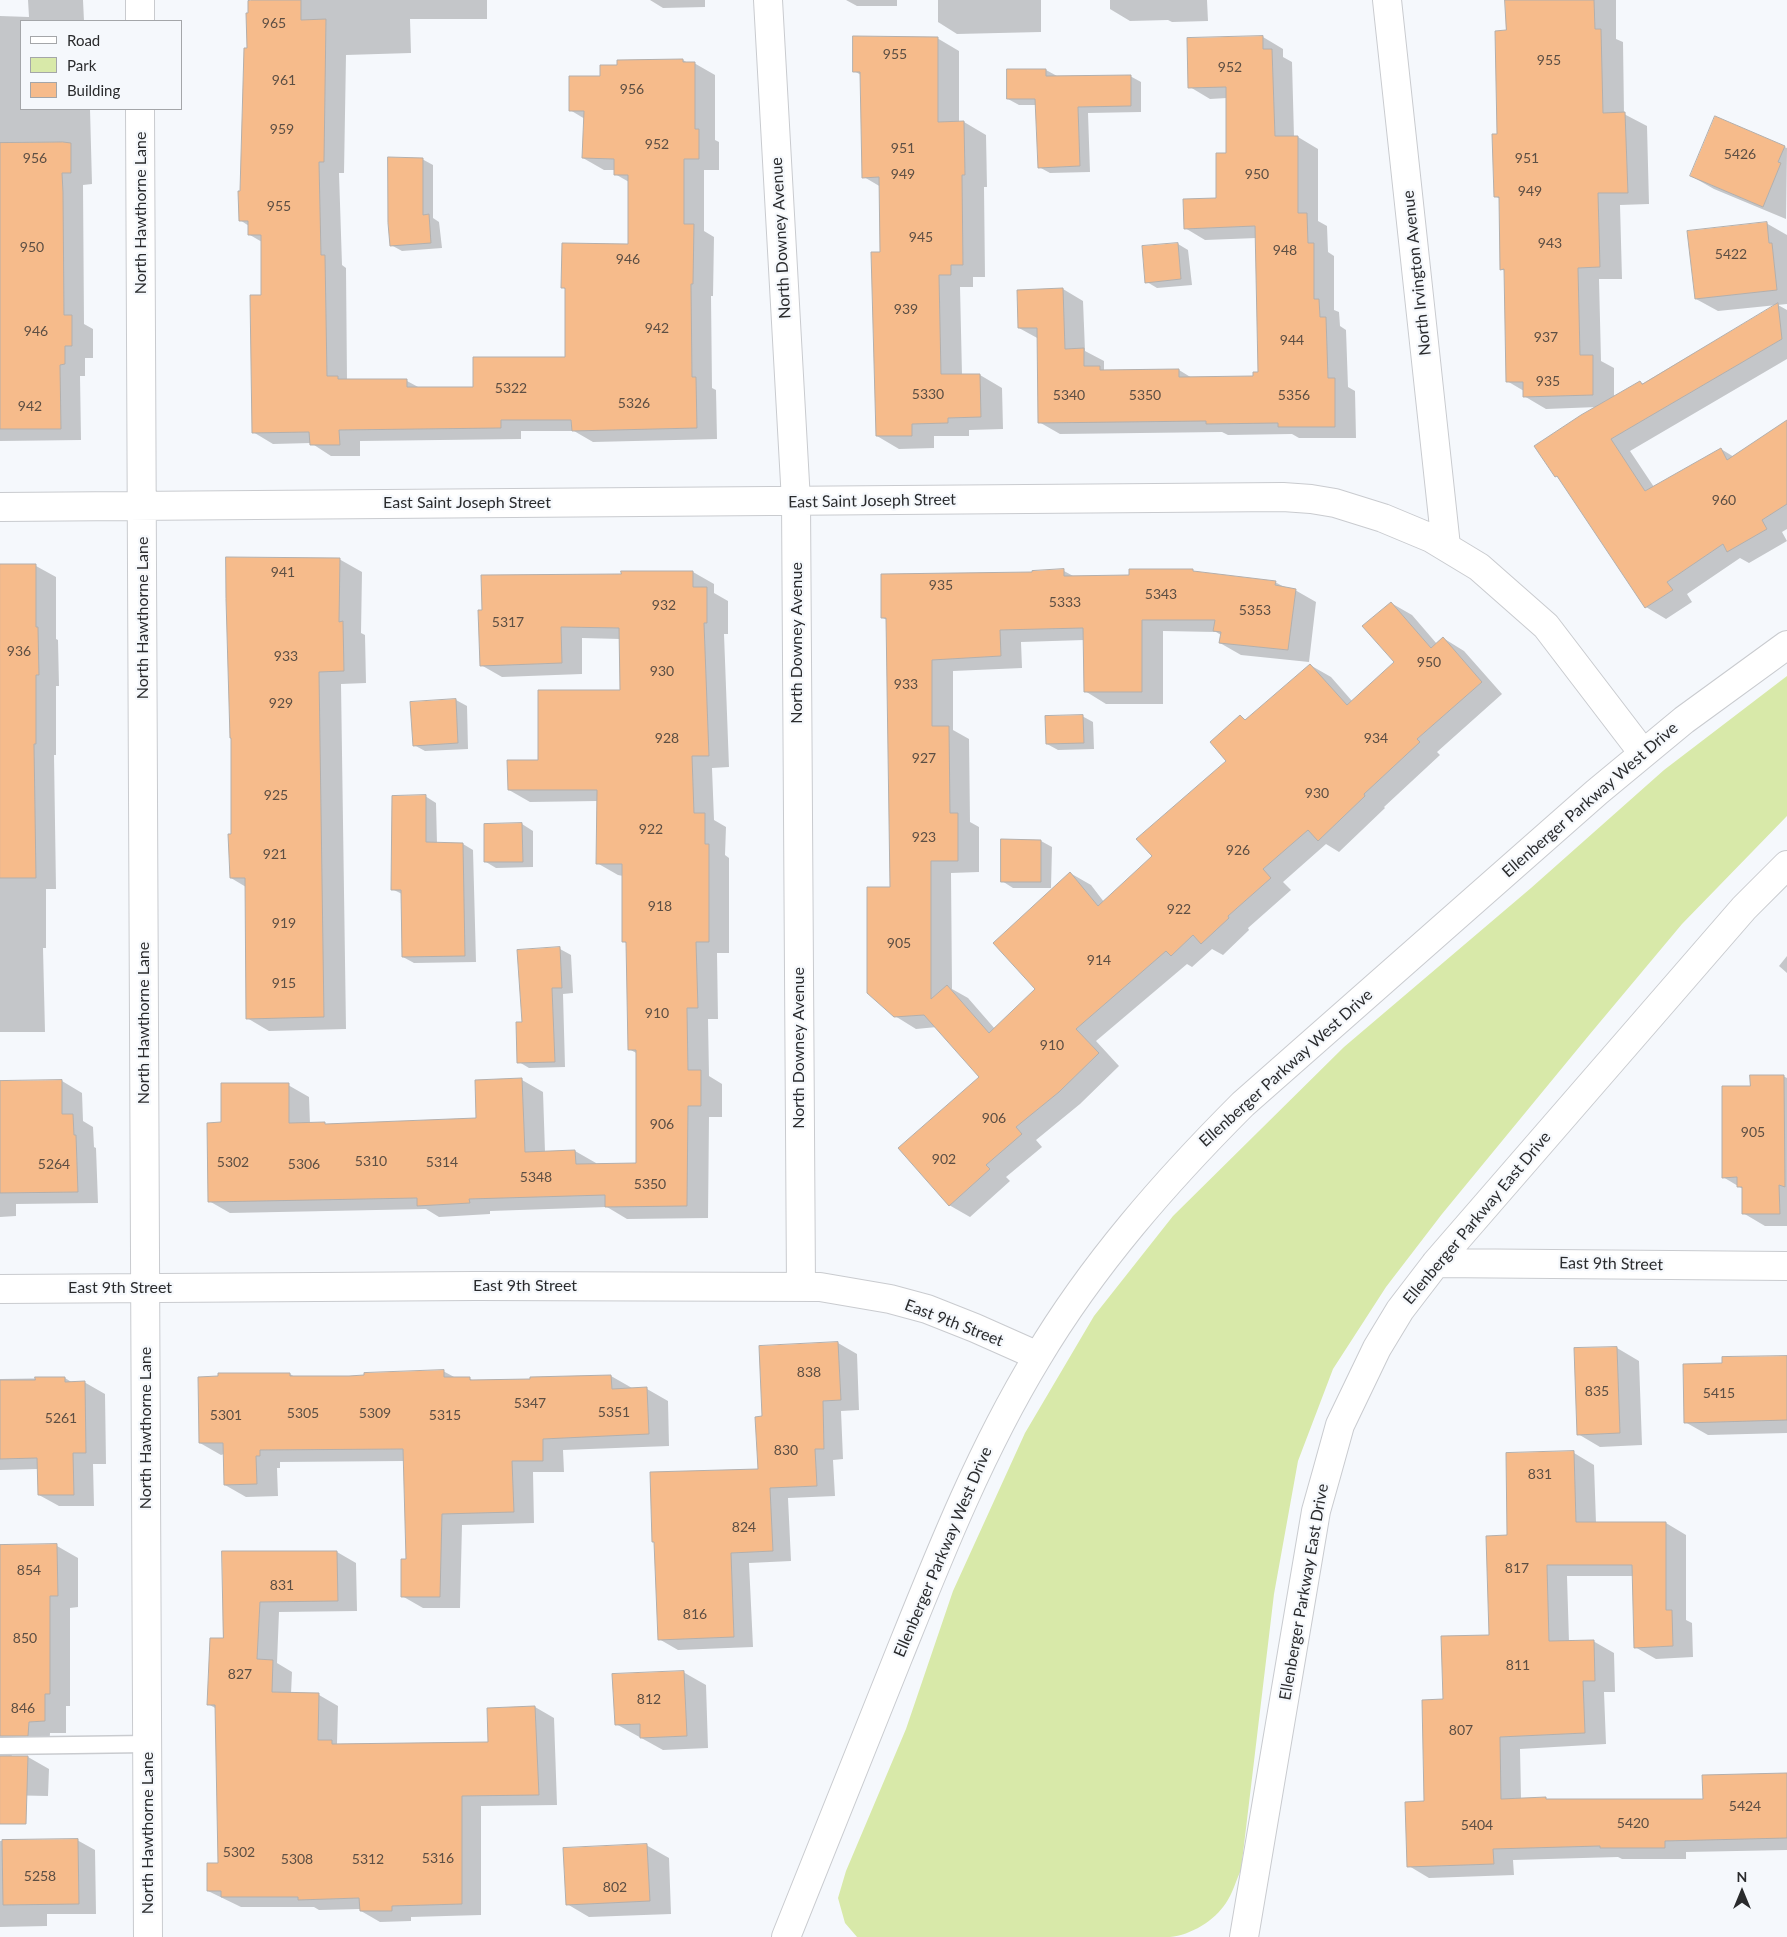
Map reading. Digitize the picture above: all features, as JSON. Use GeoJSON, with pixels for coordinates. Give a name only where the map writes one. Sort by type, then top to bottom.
{"type":"FeatureCollection","features":[{"type":"Feature","properties":{"kind":"street"},"geometry":{"type":"LineString","coordinates":[[140,0],[140,20]]}},
{"type":"Feature","properties":{"kind":"street","name":"North Downey Avenue"},"geometry":{"type":"LineString","coordinates":[[768,0],[796,501],[800,1287]]}},
{"type":"Feature","properties":{"kind":"street","name":"North Irvington Avenue"},"geometry":{"type":"LineString","coordinates":[[1387,0],[1446,546]]}},
{"type":"Feature","properties":{"kind":"street","name":"North Hawthorne Lane"},"geometry":{"type":"LineString","coordinates":[[140,110],[148,1937]]}},
{"type":"Feature","properties":{"kind":"street","name":"East Saint Joseph Street"},"geometry":{"type":"LineString","coordinates":[[0,507],[1311,498],[1336,503],[1383,518],[1446,546],[1489,575],[1546,626],[1644,753]]}},
{"type":"Feature","properties":{"kind":"street","name":"Ellenberger Parkway West Drive"},"geometry":{"type":"LineString","coordinates":[[786,1937],[953,1520],[997,1428],[1038,1356],[1075,1300],[1138,1217],[1206,1140],[1243,1104],[1597,792],[1684,720],[1787,645]]}},
{"type":"Feature","properties":{"kind":"street","name":"Ellenberger Parkway East Drive"},"geometry":{"type":"LineString","coordinates":[[1244,1937],[1316,1511],[1340,1425],[1377,1348],[1400,1310],[1436,1263],[1744,908],[1787,865]]}},
{"type":"Feature","properties":{"kind":"street","name":"East 9th Street"},"geometry":{"type":"LineString","coordinates":[[1436,1263],[1787,1266]]}},
{"type":"Feature","properties":{"kind":"street","name":"East 9th Street"},"geometry":{"type":"LineString","coordinates":[[0,1289],[820,1287],[856,1292],[927,1309],[1038,1356]]}},
{"type":"Feature","properties":{"kind":"lane"},"geometry":{"type":"LineString","coordinates":[[0,1746],[147,1744]]}},
{"type":"Feature","properties":{"kind":"green space"},"geometry":{"type":"Polygon","coordinates":[[[1787,676],[1787,816],[1682,924],[1442,1214],[1386,1287],[1333,1369],[1298,1461],[1274,1594],[1241,1870],[1231,1895],[1221,1910],[1209,1921],[1194,1930],[1170,1937],[857,1937],[845,1923],[838,1898],[846,1871],[906,1729],[953,1591],[1025,1433],[1094,1316],[1173,1216],[1344,1047],[1531,888],[1664,770],[1787,676]]]}},
{"type":"Feature","properties":{"kind":"building"},"geometry":{"type":"Polygon","coordinates":[[[301,0],[301,20],[326,19],[324,162],[319,162],[321,255],[325,255],[327,376],[338,376],[338,379],[407,379],[407,387],[473,387],[473,357],[565,357],[565,288],[561,288],[562,243],[628,244],[628,175],[614,175],[614,159],[582,158],[584,111],[569,111],[569,76],[600,76],[600,65],[617,65],[617,60],[683,59],[683,62],[695,62],[695,129],[699,129],[699,159],[684,159],[684,224],[694,224],[693,284],[691,284],[692,377],[696,377],[697,428],[572,431],[571,420],[501,420],[501,428],[339,430],[340,445],[310,445],[309,432],[252,433],[250,295],[261,295],[261,235],[248,235],[248,221],[239,221],[238,191],[240,191],[244,48],[247,48],[246,13],[248,13],[248,1],[301,0]]]}},
{"type":"Feature","properties":{"kind":"building"},"geometry":{"type":"Polygon","coordinates":[[[1505,0],[1594,0],[1595,29],[1601,29],[1603,113],[1625,112],[1628,193],[1598,193],[1600,267],[1578,268],[1580,355],[1593,355],[1593,395],[1523,397],[1523,382],[1506,382],[1504,269],[1500,270],[1499,197],[1494,197],[1492,134],[1497,134],[1495,31],[1506,30],[1505,0]]]}},
{"type":"Feature","properties":{"kind":"building"},"geometry":{"type":"Polygon","coordinates":[[[853,36],[938,37],[938,122],[964,121],[965,175],[962,175],[963,265],[951,265],[951,275],[939,275],[941,374],[980,374],[981,417],[948,418],[948,423],[912,424],[912,436],[876,436],[871,252],[880,252],[879,177],[862,178],[860,72],[853,72],[853,36]]]}},
{"type":"Feature","properties":{"kind":"building"},"geometry":{"type":"Polygon","coordinates":[[[1263,36],[1263,49],[1272,49],[1275,136],[1298,136],[1298,213],[1307,213],[1308,243],[1314,243],[1314,299],[1319,299],[1320,317],[1326,317],[1328,378],[1335,378],[1335,427],[1278,427],[1278,423],[1206,424],[1206,421],[1038,423],[1037,328],[1018,328],[1017,290],[1063,288],[1065,349],[1084,348],[1084,366],[1100,366],[1100,370],[1179,369],[1179,377],[1253,376],[1253,372],[1258,372],[1255,226],[1184,229],[1183,199],[1216,198],[1216,153],[1226,153],[1226,87],[1188,88],[1187,38],[1263,36]]]}},
{"type":"Feature","properties":{"kind":"building"},"geometry":{"type":"Polygon","coordinates":[[[1007,69],[1046,69],[1046,76],[1131,75],[1131,106],[1078,107],[1080,166],[1038,168],[1035,99],[1007,99],[1007,69]]]}},
{"type":"Feature","properties":{"kind":"building"},"geometry":{"type":"Polygon","coordinates":[[[1715,116],[1785,146],[1778,162],[1781,163],[1763,207],[1690,176],[1715,116]]]}},
{"type":"Feature","properties":{"kind":"building"},"geometry":{"type":"Polygon","coordinates":[[[0,143],[71,143],[71,173],[62,173],[64,315],[72,315],[72,346],[65,346],[65,364],[60,365],[61,429],[0,429],[0,143]]]}},
{"type":"Feature","properties":{"kind":"building"},"geometry":{"type":"Polygon","coordinates":[[[388,157],[423,158],[423,215],[429,214],[431,243],[390,246],[388,157]]]}},
{"type":"Feature","properties":{"kind":"building"},"geometry":{"type":"Polygon","coordinates":[[[1767,222],[1769,243],[1772,243],[1777,290],[1695,299],[1687,231],[1767,222]]]}},
{"type":"Feature","properties":{"kind":"building"},"geometry":{"type":"Polygon","coordinates":[[[1178,243],[1181,279],[1145,283],[1142,246],[1178,243]]]}},
{"type":"Feature","properties":{"kind":"building"},"geometry":{"type":"Polygon","coordinates":[[[1778,303],[1782,339],[1611,439],[1645,491],[1721,448],[1727,460],[1787,420],[1787,504],[1762,520],[1767,529],[1727,552],[1723,544],[1667,582],[1673,590],[1645,608],[1557,476],[1555,477],[1534,446],[1581,415],[1640,381],[1642,384],[1778,303]]]}},
{"type":"Feature","properties":{"kind":"building"},"geometry":{"type":"Polygon","coordinates":[[[226,557],[340,558],[339,622],[343,621],[344,671],[319,672],[324,1017],[246,1019],[245,878],[230,878],[228,834],[231,834],[231,738],[226,557]]]}},
{"type":"Feature","properties":{"kind":"building"},"geometry":{"type":"Polygon","coordinates":[[[0,564],[36,564],[36,627],[38,627],[39,675],[36,675],[36,744],[34,744],[36,878],[0,878],[0,564]]]}},
{"type":"Feature","properties":{"kind":"building"},"geometry":{"type":"Polygon","coordinates":[[[1064,569],[1064,576],[1129,575],[1129,569],[1193,569],[1193,571],[1276,581],[1275,585],[1296,589],[1288,650],[1219,643],[1221,632],[1213,631],[1215,620],[1142,620],[1142,692],[1084,692],[1083,628],[1000,630],[1001,656],[932,660],[932,726],[949,726],[950,813],[958,813],[958,861],[931,861],[931,999],[947,985],[989,1033],[1035,989],[993,943],[1070,872],[1098,906],[1152,856],[1136,839],[1226,761],[1210,742],[1240,715],[1245,720],[1310,664],[1347,705],[1394,662],[1362,626],[1391,602],[1431,648],[1443,637],[1482,682],[1417,739],[1420,742],[1364,794],[1365,796],[1318,841],[1308,830],[1263,869],[1271,878],[1228,916],[1229,918],[1201,944],[1193,935],[1171,956],[1166,951],[1076,1029],[1099,1053],[1059,1092],[1016,1127],[1022,1134],[986,1165],[990,1169],[949,1206],[898,1148],[979,1077],[924,1015],[894,1017],[867,993],[867,887],[890,887],[886,618],[881,618],[881,574],[1032,572],[1064,569]]]}},
{"type":"Feature","properties":{"kind":"building"},"geometry":{"type":"Polygon","coordinates":[[[621,571],[693,571],[693,587],[707,587],[707,623],[704,623],[709,756],[692,756],[694,813],[705,813],[705,844],[709,844],[709,942],[696,942],[698,1008],[687,1008],[688,1070],[701,1070],[701,1106],[688,1106],[687,1206],[605,1207],[605,1195],[469,1199],[470,1203],[417,1206],[417,1198],[208,1202],[207,1123],[221,1122],[221,1083],[289,1083],[289,1123],[325,1122],[325,1124],[476,1118],[475,1080],[522,1078],[525,1152],[575,1150],[576,1164],[636,1163],[636,1050],[628,1050],[626,942],[622,942],[622,864],[596,864],[597,790],[508,790],[507,760],[538,760],[538,690],[620,690],[619,628],[561,627],[562,663],[480,666],[478,610],[482,610],[481,575],[621,574],[621,571]]]}},
{"type":"Feature","properties":{"kind":"building"},"geometry":{"type":"Polygon","coordinates":[[[456,699],[458,743],[413,746],[410,702],[456,699]]]}},
{"type":"Feature","properties":{"kind":"building"},"geometry":{"type":"Polygon","coordinates":[[[1083,715],[1084,743],[1046,744],[1045,716],[1083,715]]]}},
{"type":"Feature","properties":{"kind":"building"},"geometry":{"type":"Polygon","coordinates":[[[426,795],[426,842],[463,843],[465,956],[402,957],[401,890],[391,890],[392,796],[426,795]]]}},
{"type":"Feature","properties":{"kind":"building"},"geometry":{"type":"Polygon","coordinates":[[[522,823],[523,862],[484,862],[484,824],[522,823]]]}},
{"type":"Feature","properties":{"kind":"building"},"geometry":{"type":"Polygon","coordinates":[[[1001,839],[1041,840],[1041,882],[1001,882],[1001,839]]]}},
{"type":"Feature","properties":{"kind":"building"},"geometry":{"type":"Polygon","coordinates":[[[560,947],[562,988],[552,988],[555,1062],[517,1063],[516,1022],[522,1022],[517,950],[560,947]]]}},
{"type":"Feature","properties":{"kind":"building"},"geometry":{"type":"Polygon","coordinates":[[[1750,1075],[1784,1075],[1785,1187],[1779,1185],[1780,1214],[1742,1214],[1742,1187],[1737,1187],[1737,1177],[1722,1178],[1722,1086],[1750,1086],[1750,1075]]]}},
{"type":"Feature","properties":{"kind":"building"},"geometry":{"type":"Polygon","coordinates":[[[62,1080],[62,1114],[73,1114],[74,1135],[76,1135],[78,1192],[0,1193],[0,1081],[62,1080]]]}},
{"type":"Feature","properties":{"kind":"building"},"geometry":{"type":"Polygon","coordinates":[[[838,1342],[841,1400],[823,1401],[824,1449],[815,1449],[817,1486],[770,1488],[773,1551],[731,1553],[734,1637],[658,1640],[650,1472],[758,1469],[755,1417],[762,1416],[759,1346],[838,1342]]]}},
{"type":"Feature","properties":{"kind":"building"},"geometry":{"type":"Polygon","coordinates":[[[1617,1347],[1620,1433],[1577,1435],[1574,1348],[1617,1347]]]}},
{"type":"Feature","properties":{"kind":"building"},"geometry":{"type":"Polygon","coordinates":[[[1787,1356],[1787,1420],[1684,1423],[1683,1364],[1722,1363],[1722,1357],[1787,1356]]]}},
{"type":"Feature","properties":{"kind":"building"},"geometry":{"type":"Polygon","coordinates":[[[444,1370],[444,1377],[470,1377],[470,1380],[611,1375],[612,1389],[647,1387],[649,1434],[543,1439],[543,1461],[512,1461],[514,1512],[442,1514],[440,1597],[401,1597],[401,1559],[406,1559],[403,1449],[260,1450],[260,1456],[256,1456],[257,1484],[224,1485],[223,1443],[199,1443],[198,1377],[218,1376],[218,1373],[290,1373],[290,1376],[349,1376],[364,1375],[364,1373],[444,1370]]]}},
{"type":"Feature","properties":{"kind":"building"},"geometry":{"type":"Polygon","coordinates":[[[35,1377],[65,1377],[65,1382],[85,1381],[86,1453],[73,1453],[74,1495],[38,1495],[37,1458],[0,1459],[0,1380],[35,1380],[35,1377]]]}},
{"type":"Feature","properties":{"kind":"building"},"geometry":{"type":"Polygon","coordinates":[[[1574,1451],[1576,1522],[1666,1522],[1666,1610],[1672,1610],[1673,1646],[1634,1648],[1632,1565],[1547,1565],[1549,1641],[1594,1640],[1595,1681],[1583,1681],[1585,1733],[1500,1737],[1501,1799],[1546,1797],[1546,1799],[1703,1799],[1702,1775],[1787,1773],[1787,1838],[1665,1841],[1665,1848],[1600,1848],[1600,1846],[1493,1849],[1494,1864],[1407,1867],[1405,1802],[1424,1801],[1422,1700],[1443,1699],[1441,1636],[1489,1635],[1486,1536],[1507,1535],[1506,1453],[1574,1451]]]}},
{"type":"Feature","properties":{"kind":"building"},"geometry":{"type":"Polygon","coordinates":[[[57,1544],[58,1596],[50,1596],[50,1694],[45,1694],[45,1721],[29,1722],[28,1736],[0,1736],[0,1545],[57,1544]]]}},
{"type":"Feature","properties":{"kind":"building"},"geometry":{"type":"Polygon","coordinates":[[[222,1551],[337,1551],[338,1601],[260,1602],[257,1659],[273,1660],[272,1692],[319,1693],[318,1740],[332,1740],[332,1744],[488,1742],[487,1708],[535,1706],[539,1795],[462,1796],[462,1904],[392,1906],[392,1911],[360,1911],[359,1898],[298,1900],[298,1897],[221,1897],[221,1891],[207,1891],[207,1863],[218,1863],[215,1705],[207,1705],[210,1638],[223,1638],[222,1551]]]}},
{"type":"Feature","properties":{"kind":"building"},"geometry":{"type":"Polygon","coordinates":[[[684,1671],[687,1736],[640,1738],[640,1724],[615,1725],[612,1674],[684,1671]]]}},
{"type":"Feature","properties":{"kind":"building"},"geometry":{"type":"Polygon","coordinates":[[[0,1756],[28,1756],[26,1824],[0,1824],[0,1756]]]}},
{"type":"Feature","properties":{"kind":"building"},"geometry":{"type":"Polygon","coordinates":[[[78,1839],[79,1904],[3,1905],[2,1840],[78,1839]]]}},
{"type":"Feature","properties":{"kind":"building"},"geometry":{"type":"Polygon","coordinates":[[[647,1844],[650,1901],[566,1905],[563,1848],[647,1844]]]}}]}
